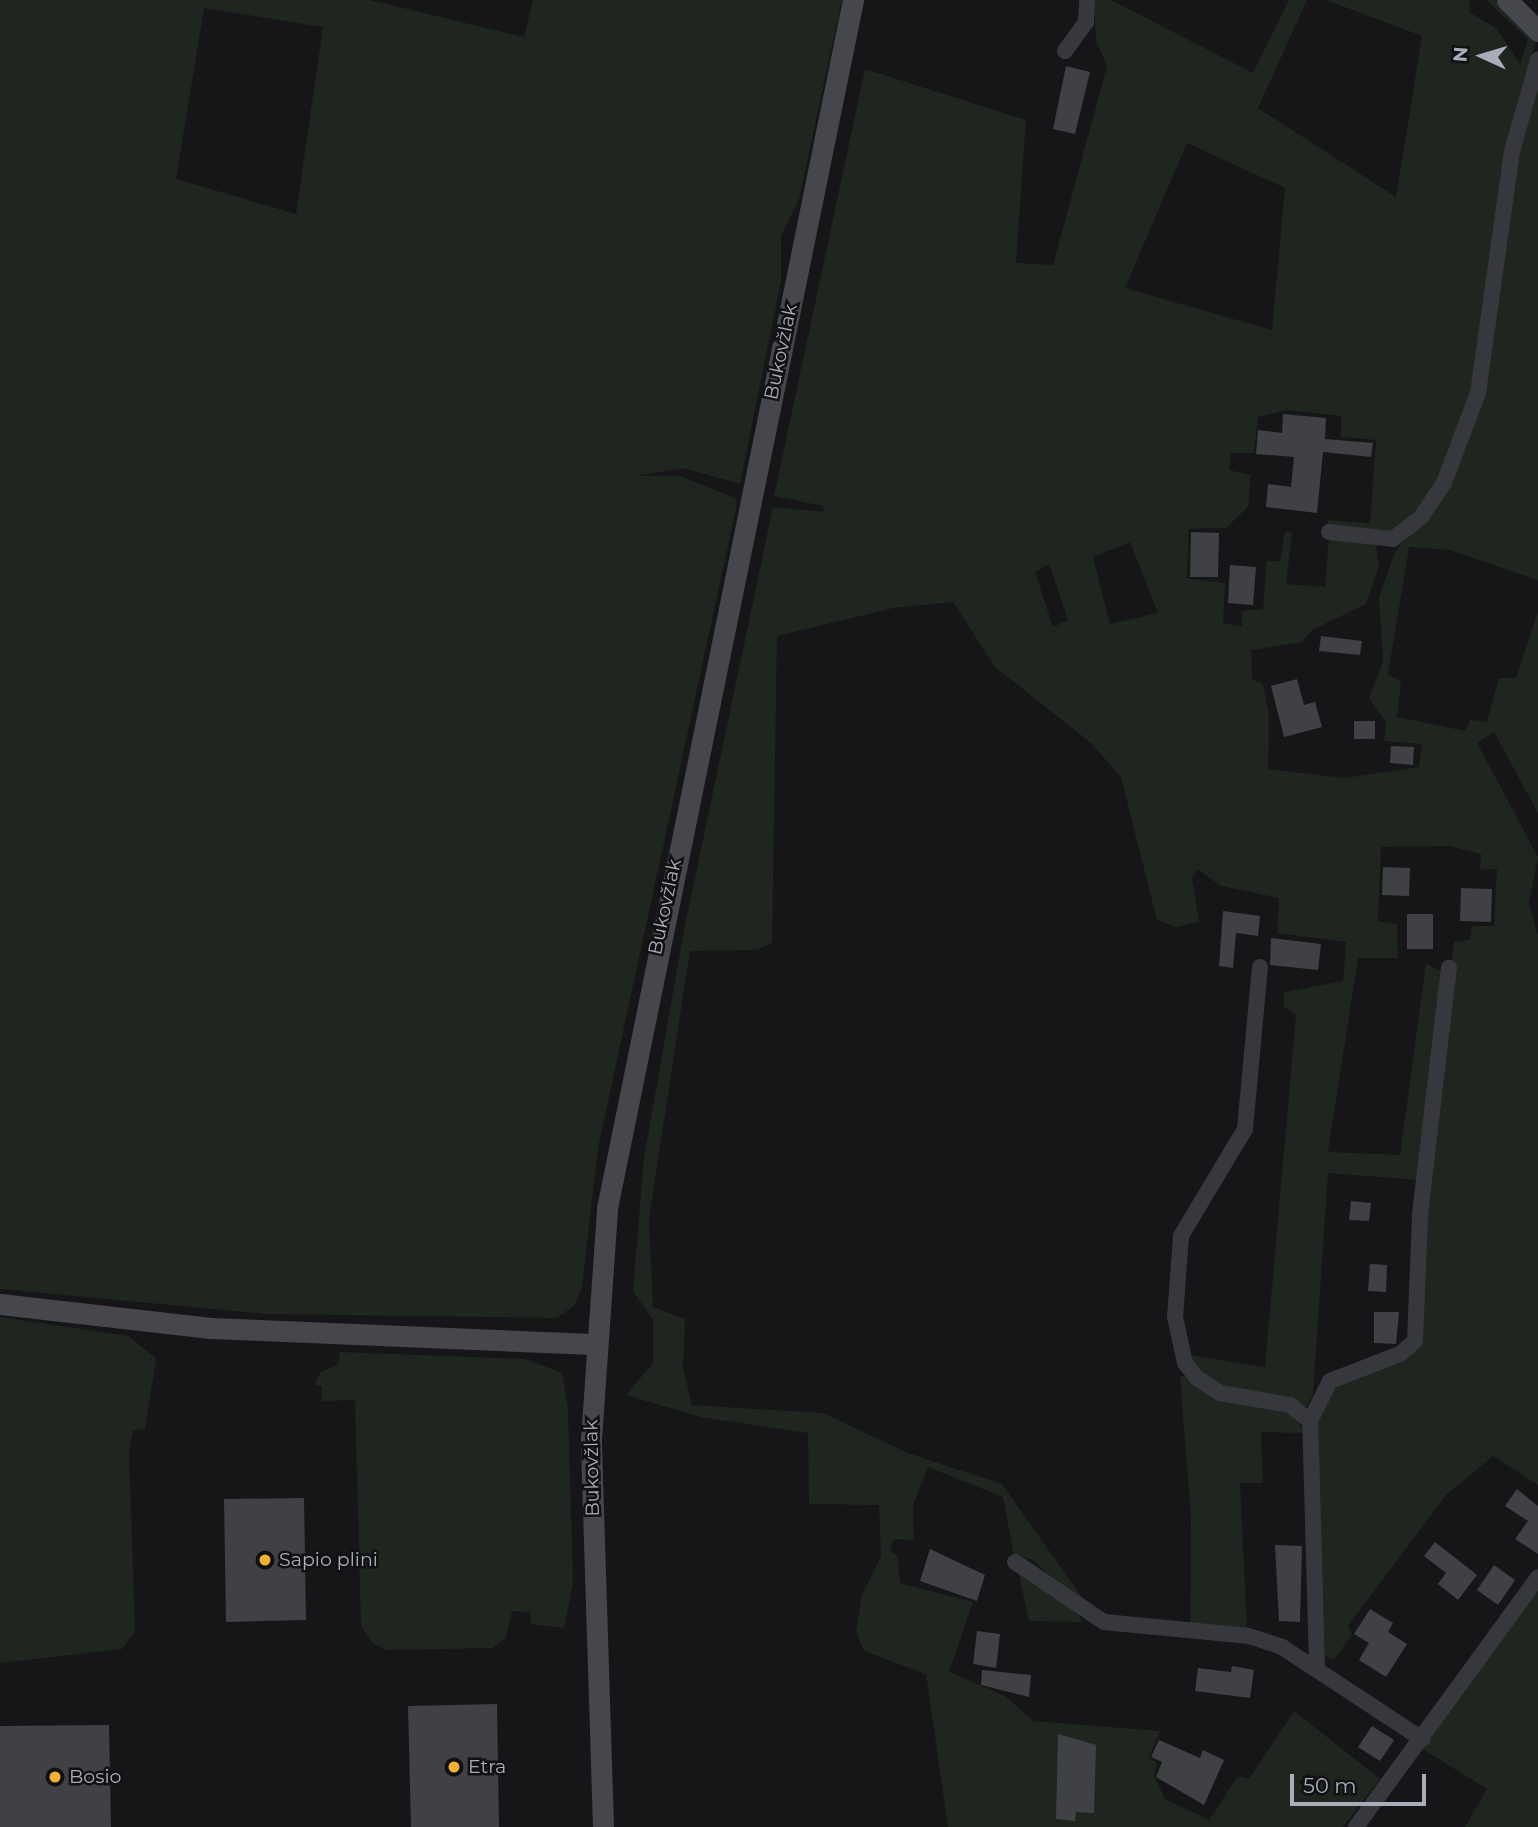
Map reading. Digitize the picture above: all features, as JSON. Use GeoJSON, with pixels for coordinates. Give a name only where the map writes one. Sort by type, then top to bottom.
{"type":"FeatureCollection","features":[{"type":"Feature","properties":{"kind":"main road","name":"Bukovžlak"},"geometry":{"type":"LineString","coordinates":[[603,1827],[593,1344],[607,1208],[637,1039],[853,0]]}},
{"type":"Feature","properties":{"kind":"main road"},"geometry":{"type":"LineString","coordinates":[[1507,0],[1538,31]]}},
{"type":"Feature","properties":{"kind":"main road"},"geometry":{"type":"LineString","coordinates":[[0,1304],[211,1328],[593,1344]]}},
{"type":"Feature","properties":{"kind":"street"},"geometry":{"type":"LineString","coordinates":[[1065,51],[1086,22],[1087,0]]}},
{"type":"Feature","properties":{"kind":"street"},"geometry":{"type":"LineString","coordinates":[[1329,533],[1393,539],[1421,517],[1444,483],[1478,393],[1512,151],[1538,60]]}},
{"type":"Feature","properties":{"kind":"street"},"geometry":{"type":"LineString","coordinates":[[1260,967],[1245,1129],[1181,1236],[1175,1317],[1183,1356],[1197,1378],[1220,1393],[1290,1405],[1310,1421]]}},
{"type":"Feature","properties":{"kind":"street"},"geometry":{"type":"LineString","coordinates":[[1317,1665],[1310,1421],[1330,1381],[1400,1354],[1415,1341],[1420,1214],[1449,968]]}},
{"type":"Feature","properties":{"kind":"street"},"geometry":{"type":"LineString","coordinates":[[1015,1562],[1104,1622],[1249,1636],[1317,1665],[1422,1739]]}},
{"type":"Feature","properties":{"kind":"street"},"geometry":{"type":"LineString","coordinates":[[1356,1827],[1538,1577]]}},
{"type":"Feature","properties":{"kind":"shaded area"},"geometry":{"type":"Polygon","coordinates":[[[0,0],[370,0],[524,37],[533,0],[842,0],[799,199],[781,236],[781,281],[740,484],[683,468],[636,476],[680,476],[735,498],[737,504],[598,1148],[582,1286],[575,1305],[557,1318],[266,1314],[0,1289],[0,0]],[[204,8],[176,179],[296,214],[323,27],[204,8]]]}},
{"type":"Feature","properties":{"kind":"shaded area"},"geometry":{"type":"Polygon","coordinates":[[[1094,0],[1111,0],[1253,73],[1289,0],[1307,0],[1258,108],[1396,197],[1422,36],[1326,0],[1470,0],[1469,12],[1497,29],[1520,65],[1528,39],[1486,0],[1495,0],[1536,41],[1517,103],[1474,394],[1430,497],[1390,535],[1327,528],[1328,520],[1370,523],[1376,440],[1341,437],[1341,416],[1287,410],[1258,417],[1254,453],[1231,453],[1229,470],[1251,475],[1248,507],[1226,528],[1189,529],[1187,578],[1225,583],[1223,623],[1242,626],[1242,611],[1263,609],[1267,561],[1280,561],[1285,532],[1292,533],[1286,584],[1325,587],[1329,538],[1376,545],[1379,566],[1366,604],[1312,630],[1302,642],[1251,650],[1252,679],[1263,684],[1269,715],[1268,769],[1344,778],[1419,767],[1422,744],[1384,741],[1386,722],[1369,698],[1383,662],[1379,597],[1395,552],[1448,486],[1474,424],[1525,104],[1538,68],[1538,580],[1449,550],[1409,547],[1388,674],[1401,682],[1397,717],[1466,731],[1470,720],[1487,722],[1499,678],[1516,678],[1538,611],[1538,813],[1494,732],[1477,743],[1538,857],[1529,903],[1538,935],[1538,1485],[1493,1456],[1447,1494],[1348,1626],[1352,1634],[1334,1660],[1325,1656],[1316,1410],[1342,1378],[1403,1359],[1420,1343],[1425,1216],[1454,942],[1470,940],[1472,926],[1494,926],[1497,869],[1480,870],[1481,854],[1449,846],[1381,847],[1378,921],[1397,924],[1398,958],[1358,958],[1328,1152],[1400,1155],[1426,963],[1445,974],[1419,1180],[1328,1173],[1313,1395],[1306,1408],[1208,1383],[1185,1354],[1265,1367],[1296,1015],[1284,1007],[1284,992],[1343,981],[1346,942],[1277,933],[1279,898],[1221,886],[1198,869],[1192,878],[1199,922],[1176,927],[1157,920],[1121,777],[1090,742],[995,667],[953,602],[893,608],[777,636],[772,942],[757,950],[690,951],[649,1218],[653,1307],[685,1319],[683,1368],[692,1405],[823,1413],[908,1453],[1002,1484],[1086,1603],[1101,1611],[1102,1616],[1074,1600],[1033,1560],[1014,1555],[1003,1497],[928,1467],[913,1505],[914,1540],[894,1539],[890,1550],[898,1557],[900,1583],[973,1602],[949,1672],[1005,1696],[1033,1721],[1160,1731],[1149,1757],[1157,1763],[1154,1776],[1165,1799],[1209,1820],[1238,1776],[1249,1779],[1294,1711],[1380,1779],[1343,1827],[948,1827],[926,1674],[864,1651],[856,1632],[862,1595],[881,1556],[879,1505],[809,1504],[808,1433],[700,1417],[626,1395],[653,1363],[653,1320],[633,1291],[644,1158],[684,930],[773,507],[824,512],[823,506],[774,496],[865,69],[1026,120],[1016,263],[1053,265],[1107,66],[1096,41],[1094,0]],[[1187,143],[1125,288],[1272,330],[1285,188],[1187,143]],[[1130,542],[1093,557],[1110,624],[1158,613],[1130,542]],[[1049,564],[1035,572],[1053,627],[1068,620],[1049,564]]]}},
{"type":"Feature","properties":{"kind":"shaded area"},"geometry":{"type":"Polygon","coordinates":[[[0,1317],[129,1336],[156,1359],[145,1429],[133,1430],[129,1450],[135,1631],[122,1649],[0,1663],[0,1317]]]}},
{"type":"Feature","properties":{"kind":"shaded area"},"geometry":{"type":"Polygon","coordinates":[[[340,1352],[525,1359],[562,1373],[568,1408],[573,1582],[564,1628],[531,1624],[530,1612],[512,1611],[506,1637],[493,1648],[386,1650],[372,1643],[361,1625],[355,1400],[322,1401],[322,1386],[314,1385],[321,1372],[338,1365],[340,1352]]]}},
{"type":"Feature","properties":{"kind":"shaded area"},"geometry":{"type":"Polygon","coordinates":[[[1188,1375],[1289,1408],[1305,1433],[1261,1432],[1263,1483],[1240,1483],[1247,1630],[1190,1627],[1191,1519],[1180,1377],[1188,1375]]]}},
{"type":"Feature","properties":{"kind":"shaded area"},"geometry":{"type":"Polygon","coordinates":[[[1018,1570],[1080,1616],[1081,1622],[1029,1621],[1018,1570]]]}},
{"type":"Feature","properties":{"kind":"shaded area"},"geometry":{"type":"Polygon","coordinates":[[[1538,1591],[1538,1827],[1465,1827],[1487,1789],[1421,1748],[1538,1591]]]}},
{"type":"Feature","properties":{"kind":"building"},"geometry":{"type":"Polygon","coordinates":[[[1066,66],[1090,72],[1075,134],[1053,129],[1066,66]]]}},
{"type":"Feature","properties":{"kind":"building"},"geometry":{"type":"Polygon","coordinates":[[[1283,414],[1326,418],[1325,439],[1373,443],[1371,457],[1323,452],[1317,513],[1266,507],[1268,484],[1291,487],[1294,457],[1256,454],[1258,430],[1282,433],[1283,414]]]}},
{"type":"Feature","properties":{"kind":"building"},"geometry":{"type":"Polygon","coordinates":[[[1191,532],[1219,533],[1218,577],[1190,577],[1191,532]]]}},
{"type":"Feature","properties":{"kind":"building"},"geometry":{"type":"Polygon","coordinates":[[[1230,565],[1256,567],[1253,605],[1228,603],[1230,565]]]}},
{"type":"Feature","properties":{"kind":"building"},"geometry":{"type":"Polygon","coordinates":[[[1321,636],[1362,641],[1360,655],[1319,651],[1321,636]]]}},
{"type":"Feature","properties":{"kind":"building"},"geometry":{"type":"Polygon","coordinates":[[[1297,679],[1304,705],[1315,702],[1322,727],[1284,737],[1271,686],[1297,679]]]}},
{"type":"Feature","properties":{"kind":"building"},"geometry":{"type":"Polygon","coordinates":[[[1354,721],[1375,721],[1375,739],[1354,739],[1354,721]]]}},
{"type":"Feature","properties":{"kind":"building"},"geometry":{"type":"Polygon","coordinates":[[[1391,746],[1414,747],[1413,765],[1390,763],[1391,746]]]}},
{"type":"Feature","properties":{"kind":"building"},"geometry":{"type":"Polygon","coordinates":[[[1383,867],[1410,868],[1409,896],[1382,895],[1383,867]]]}},
{"type":"Feature","properties":{"kind":"building"},"geometry":{"type":"Polygon","coordinates":[[[1461,888],[1492,889],[1491,922],[1460,921],[1461,888]]]}},
{"type":"Feature","properties":{"kind":"building"},"geometry":{"type":"Polygon","coordinates":[[[1223,911],[1260,916],[1258,936],[1236,933],[1233,968],[1219,966],[1223,911]]]}},
{"type":"Feature","properties":{"kind":"building"},"geometry":{"type":"Polygon","coordinates":[[[1407,914],[1433,914],[1433,949],[1407,949],[1407,914]]]}},
{"type":"Feature","properties":{"kind":"building"},"geometry":{"type":"Polygon","coordinates":[[[1271,938],[1321,944],[1318,970],[1270,965],[1271,938]]]}},
{"type":"Feature","properties":{"kind":"building"},"geometry":{"type":"Polygon","coordinates":[[[1351,1201],[1371,1203],[1369,1221],[1349,1220],[1351,1201]]]}},
{"type":"Feature","properties":{"kind":"building"},"geometry":{"type":"Polygon","coordinates":[[[1370,1264],[1387,1265],[1386,1292],[1368,1291],[1370,1264]]]}},
{"type":"Feature","properties":{"kind":"building"},"geometry":{"type":"Polygon","coordinates":[[[1374,1312],[1399,1312],[1396,1344],[1374,1343],[1374,1312]]]}},
{"type":"Feature","properties":{"kind":"building"},"geometry":{"type":"Polygon","coordinates":[[[1517,1489],[1538,1506],[1538,1554],[1515,1539],[1528,1521],[1505,1506],[1517,1489]]]}},
{"type":"Feature","properties":{"kind":"building","name":"Sapio plini"},"geometry":{"type":"Polygon","coordinates":[[[304,1498],[306,1620],[226,1622],[224,1499],[304,1498]]]}},
{"type":"Feature","properties":{"kind":"building"},"geometry":{"type":"Polygon","coordinates":[[[1435,1542],[1477,1575],[1458,1600],[1438,1584],[1446,1573],[1424,1556],[1435,1542]]]}},
{"type":"Feature","properties":{"kind":"building"},"geometry":{"type":"Polygon","coordinates":[[[1275,1545],[1302,1546],[1300,1622],[1279,1621],[1275,1545]]]}},
{"type":"Feature","properties":{"kind":"building"},"geometry":{"type":"Polygon","coordinates":[[[930,1549],[985,1575],[977,1601],[920,1581],[930,1549]]]}},
{"type":"Feature","properties":{"kind":"building"},"geometry":{"type":"Polygon","coordinates":[[[1494,1565],[1515,1580],[1498,1605],[1477,1590],[1494,1565]]]}},
{"type":"Feature","properties":{"kind":"building"},"geometry":{"type":"Polygon","coordinates":[[[1370,1609],[1393,1623],[1388,1632],[1407,1644],[1386,1677],[1359,1660],[1369,1643],[1354,1634],[1370,1609]]]}},
{"type":"Feature","properties":{"kind":"building"},"geometry":{"type":"Polygon","coordinates":[[[977,1631],[1000,1634],[996,1668],[973,1664],[977,1631]]]}},
{"type":"Feature","properties":{"kind":"building"},"geometry":{"type":"Polygon","coordinates":[[[1232,1666],[1254,1670],[1250,1698],[1195,1691],[1198,1668],[1231,1672],[1232,1666]]]}},
{"type":"Feature","properties":{"kind":"building"},"geometry":{"type":"Polygon","coordinates":[[[982,1670],[1031,1675],[1029,1697],[981,1685],[982,1670]]]}},
{"type":"Feature","properties":{"kind":"building","name":"Etra"},"geometry":{"type":"Polygon","coordinates":[[[497,1704],[499,1827],[411,1827],[408,1706],[497,1704]]]}},
{"type":"Feature","properties":{"kind":"building","name":"Bosio"},"geometry":{"type":"Polygon","coordinates":[[[109,1725],[111,1827],[0,1827],[0,1726],[109,1725]]]}},
{"type":"Feature","properties":{"kind":"building"},"geometry":{"type":"Polygon","coordinates":[[[1372,1726],[1394,1740],[1380,1761],[1358,1747],[1372,1726]]]}},
{"type":"Feature","properties":{"kind":"building"},"geometry":{"type":"Polygon","coordinates":[[[1058,1734],[1096,1745],[1094,1813],[1076,1812],[1075,1821],[1056,1819],[1058,1734]]]}},
{"type":"Feature","properties":{"kind":"building"},"geometry":{"type":"Polygon","coordinates":[[[1159,1740],[1200,1758],[1203,1750],[1224,1760],[1204,1805],[1156,1777],[1162,1762],[1151,1757],[1159,1740]]]}},
{"type":"Feature","properties":{"kind":"place","name":"Sapio plini"},"geometry":{"type":"Point","coordinates":[265,1560]}},
{"type":"Feature","properties":{"kind":"place","name":"Etra"},"geometry":{"type":"Point","coordinates":[454,1767]}},
{"type":"Feature","properties":{"kind":"place","name":"Bosio"},"geometry":{"type":"Point","coordinates":[55,1777]}}]}
